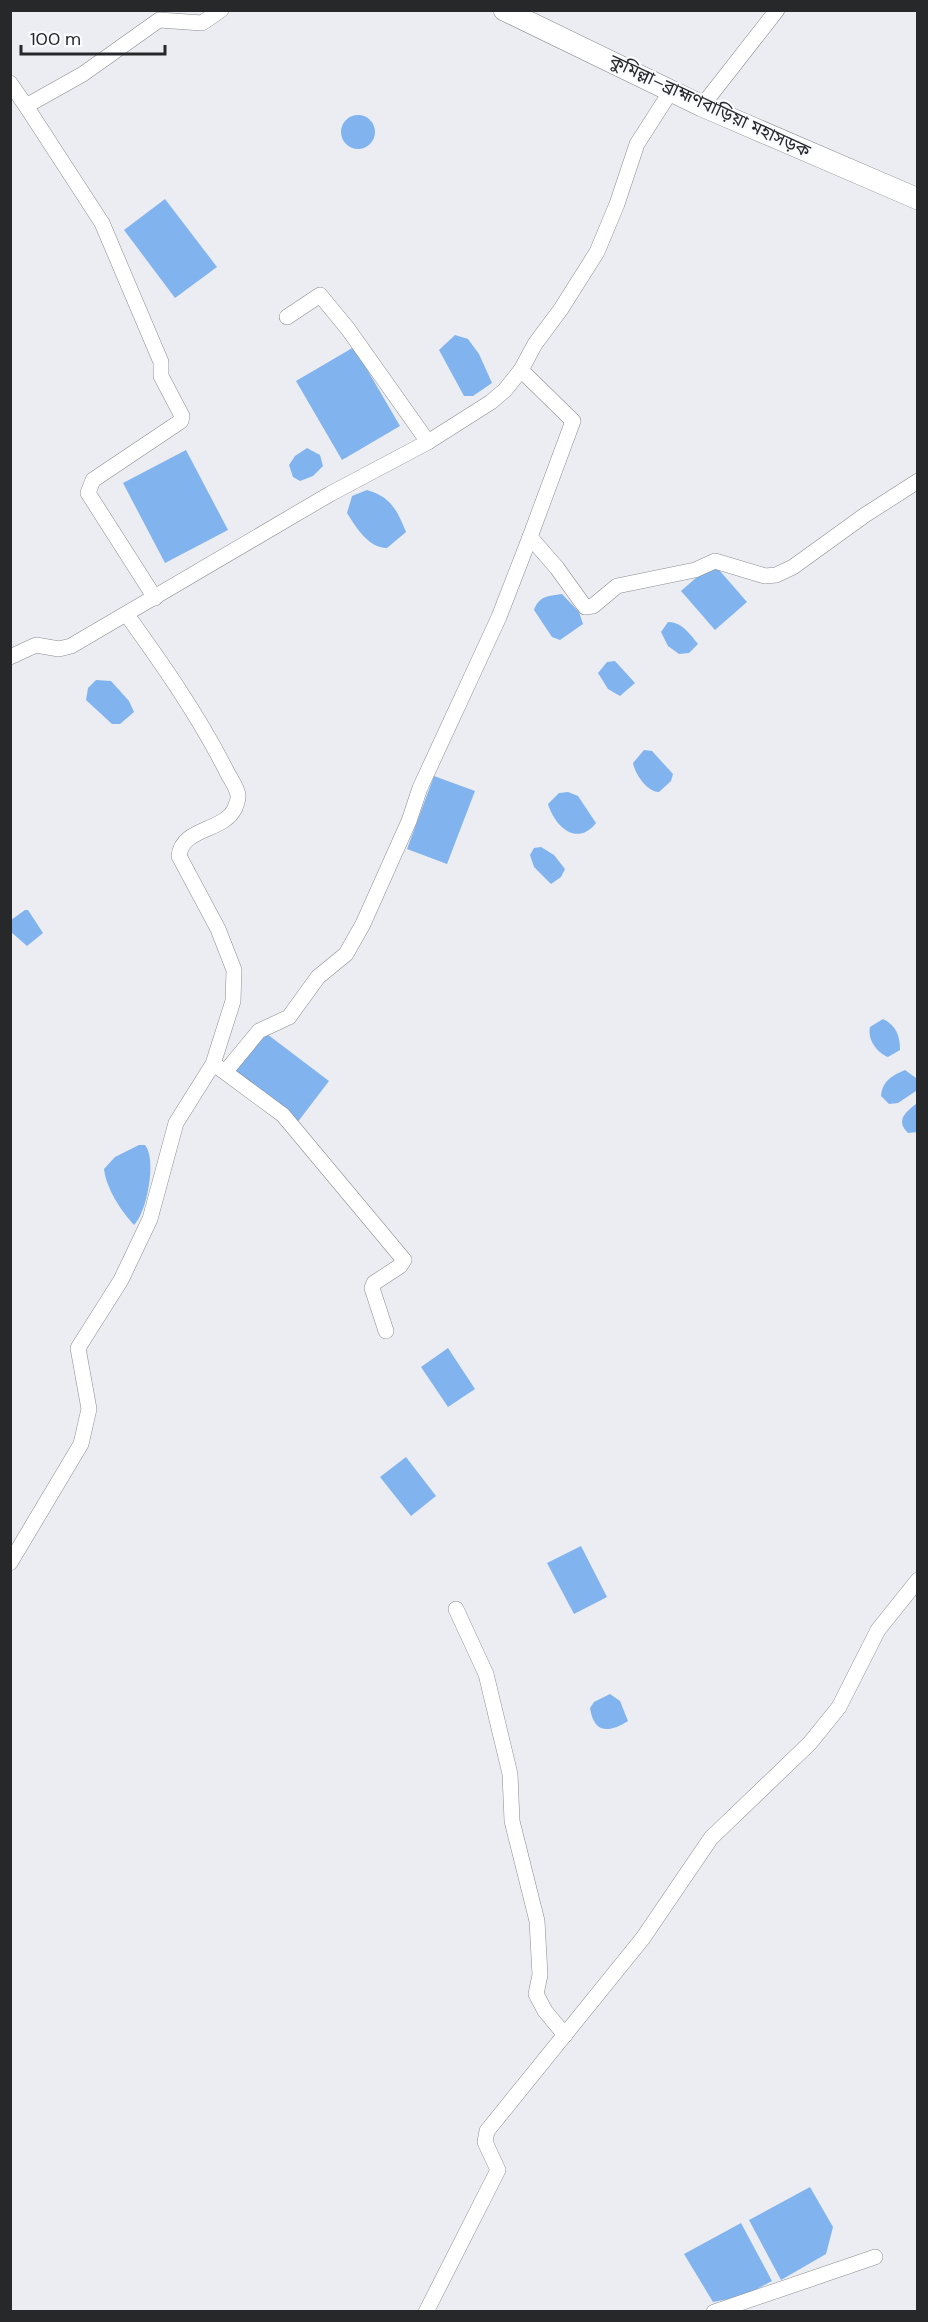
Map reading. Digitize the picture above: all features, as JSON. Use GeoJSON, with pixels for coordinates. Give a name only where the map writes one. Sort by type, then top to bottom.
{"type":"FeatureCollection","features":[{"type":"Feature","properties":{"kind":"highway","name":"কুমিল্লা–ব্রাহ্মণবাড়িয়া মহাসড়ক"},"geometry":{"type":"LineString","coordinates":[[504,10],[702,106],[918,199]]}},
{"type":"Feature","properties":{"kind":"street"},"geometry":{"type":"LineString","coordinates":[[26,106],[82,74],[159,20],[202,22],[221,10]]}},
{"type":"Feature","properties":{"kind":"street"},"geometry":{"type":"LineString","coordinates":[[702,106],[777,10]]}},
{"type":"Feature","properties":{"kind":"street"},"geometry":{"type":"LineString","coordinates":[[10,83],[102,223],[161,362],[161,376],[182,416],[181,421],[93,480],[89,486],[88,493],[155,598]]}},
{"type":"Feature","properties":{"kind":"street"},"geometry":{"type":"LineString","coordinates":[[10,657],[36,645],[59,649],[71,646],[330,494],[428,442],[491,402],[521,370],[535,344],[561,309],[597,252],[617,204],[637,144],[671,91]]}},
{"type":"Feature","properties":{"kind":"street"},"geometry":{"type":"LineString","coordinates":[[287,317],[320,295],[348,329],[428,442]]}},
{"type":"Feature","properties":{"kind":"street"},"geometry":{"type":"LineString","coordinates":[[10,1563],[81,1444],[88,1409],[78,1348],[121,1280],[150,1219],[176,1123],[219,1068],[259,1030],[289,1017],[318,977],[346,954],[363,924],[409,820],[420,788],[499,617],[573,421],[521,370]]}},
{"type":"Feature","properties":{"kind":"street"},"geometry":{"type":"LineString","coordinates":[[530,537],[557,568],[585,607],[592,606],[617,586],[695,570],[716,561],[765,576],[777,575],[794,567],[865,515],[918,482]]}},
{"type":"Feature","properties":{"kind":"street"},"geometry":{"type":"LineString","coordinates":[[127,615],[170,675],[214,747],[238,795],[236,807],[230,816],[187,839],[180,846],[179,856],[218,929],[234,970],[234,1000],[219,1068]]}},
{"type":"Feature","properties":{"kind":"street"},"geometry":{"type":"LineString","coordinates":[[219,1068],[283,1115],[404,1260],[400,1266],[374,1283],[372,1288],[386,1331]]}},
{"type":"Feature","properties":{"kind":"street"},"geometry":{"type":"LineString","coordinates":[[426,2312],[498,2170],[484,2136],[643,1938],[711,1838],[810,1743],[839,1707],[878,1629],[918,1580]]}},
{"type":"Feature","properties":{"kind":"street"},"geometry":{"type":"LineString","coordinates":[[456,1609],[486,1674],[510,1774],[512,1821],[537,1921],[540,1975],[536,1994],[545,2011],[565,2035]]}},
{"type":"Feature","properties":{"kind":"street"},"geometry":{"type":"LineString","coordinates":[[714,2312],[875,2258]]}},
{"type":"Feature","properties":{"kind":"water"},"geometry":{"type":"Polygon","coordinates":[[[358,115],[370,120],[375,132],[370,144],[358,149],[346,144],[341,132],[346,120],[358,115]]]}},
{"type":"Feature","properties":{"kind":"water"},"geometry":{"type":"Polygon","coordinates":[[[165,199],[217,267],[175,298],[124,230],[165,199]]]}},
{"type":"Feature","properties":{"kind":"water"},"geometry":{"type":"Polygon","coordinates":[[[455,335],[468,339],[479,354],[492,383],[473,396],[464,396],[439,350],[455,335]]]}},
{"type":"Feature","properties":{"kind":"water"},"geometry":{"type":"Polygon","coordinates":[[[354,347],[400,426],[342,460],[296,381],[354,347]]]}},
{"type":"Feature","properties":{"kind":"water"},"geometry":{"type":"Polygon","coordinates":[[[307,448],[320,455],[323,466],[313,476],[300,481],[293,477],[289,465],[295,456],[307,448]]]}},
{"type":"Feature","properties":{"kind":"water"},"geometry":{"type":"Polygon","coordinates":[[[186,450],[228,530],[165,563],[123,483],[186,450]]]}},
{"type":"Feature","properties":{"kind":"water"},"geometry":{"type":"Polygon","coordinates":[[[367,490],[382,496],[392,505],[406,532],[387,548],[368,541],[347,513],[352,496],[367,490]]]}},
{"type":"Feature","properties":{"kind":"water"},"geometry":{"type":"Polygon","coordinates":[[[713,563],[747,602],[715,630],[681,591],[713,563]]]}},
{"type":"Feature","properties":{"kind":"water"},"geometry":{"type":"Polygon","coordinates":[[[562,594],[579,612],[583,624],[560,640],[552,637],[534,610],[541,599],[562,594]]]}},
{"type":"Feature","properties":{"kind":"water"},"geometry":{"type":"Polygon","coordinates":[[[668,622],[682,626],[698,644],[689,653],[679,654],[668,646],[661,632],[668,622]]]}},
{"type":"Feature","properties":{"kind":"water"},"geometry":{"type":"Polygon","coordinates":[[[615,661],[635,683],[620,696],[608,689],[598,673],[607,662],[615,661]]]}},
{"type":"Feature","properties":{"kind":"water"},"geometry":{"type":"Polygon","coordinates":[[[96,680],[111,681],[129,701],[134,712],[120,724],[112,724],[86,700],[88,688],[96,680]]]}},
{"type":"Feature","properties":{"kind":"water"},"geometry":{"type":"Polygon","coordinates":[[[644,750],[652,751],[673,774],[671,781],[659,792],[646,786],[634,767],[633,763],[644,750]]]}},
{"type":"Feature","properties":{"kind":"water"},"geometry":{"type":"Polygon","coordinates":[[[434,776],[475,791],[447,864],[407,849],[434,776]]]}},
{"type":"Feature","properties":{"kind":"water"},"geometry":{"type":"Polygon","coordinates":[[[568,792],[578,796],[596,823],[589,830],[574,834],[561,826],[551,812],[548,804],[559,793],[568,792]]]}},
{"type":"Feature","properties":{"kind":"water"},"geometry":{"type":"Polygon","coordinates":[[[541,847],[554,855],[565,869],[561,877],[551,884],[534,867],[530,855],[534,848],[541,847]]]}},
{"type":"Feature","properties":{"kind":"water"},"geometry":{"type":"Polygon","coordinates":[[[28,910],[43,933],[27,946],[11,932],[11,920],[28,910]]]}},
{"type":"Feature","properties":{"kind":"water"},"geometry":{"type":"Polygon","coordinates":[[[883,1019],[894,1028],[899,1040],[900,1050],[888,1057],[877,1049],[871,1041],[869,1032],[870,1027],[883,1019]]]}},
{"type":"Feature","properties":{"kind":"water"},"geometry":{"type":"Polygon","coordinates":[[[263,1031],[329,1081],[297,1123],[231,1073],[263,1031]]]}},
{"type":"Feature","properties":{"kind":"water"},"geometry":{"type":"Polygon","coordinates":[[[905,1070],[916,1078],[916,1091],[898,1103],[889,1104],[881,1096],[883,1086],[892,1076],[905,1070]]]}},
{"type":"Feature","properties":{"kind":"water"},"geometry":{"type":"Polygon","coordinates":[[[917,1103],[917,1132],[908,1133],[902,1120],[917,1103]]]}},
{"type":"Feature","properties":{"kind":"water"},"geometry":{"type":"Polygon","coordinates":[[[139,1145],[145,1145],[149,1152],[150,1173],[143,1209],[134,1225],[115,1199],[104,1169],[115,1157],[139,1145]]]}},
{"type":"Feature","properties":{"kind":"water"},"geometry":{"type":"Polygon","coordinates":[[[448,1348],[475,1389],[448,1407],[421,1367],[448,1348]]]}},
{"type":"Feature","properties":{"kind":"water"},"geometry":{"type":"Polygon","coordinates":[[[406,1457],[436,1496],[411,1516],[380,1477],[406,1457]]]}},
{"type":"Feature","properties":{"kind":"water"},"geometry":{"type":"Polygon","coordinates":[[[581,1546],[607,1597],[574,1614],[547,1563],[581,1546]]]}},
{"type":"Feature","properties":{"kind":"water"},"geometry":{"type":"Polygon","coordinates":[[[610,1694],[620,1701],[628,1721],[615,1728],[603,1729],[595,1723],[590,1708],[594,1702],[610,1694]]]}},
{"type":"Feature","properties":{"kind":"water"},"geometry":{"type":"Polygon","coordinates":[[[810,2187],[833,2227],[826,2254],[781,2280],[749,2220],[810,2187]]]}},
{"type":"Feature","properties":{"kind":"water"},"geometry":{"type":"Polygon","coordinates":[[[741,2223],[772,2281],[744,2296],[713,2302],[684,2254],[741,2223]]]}}]}
